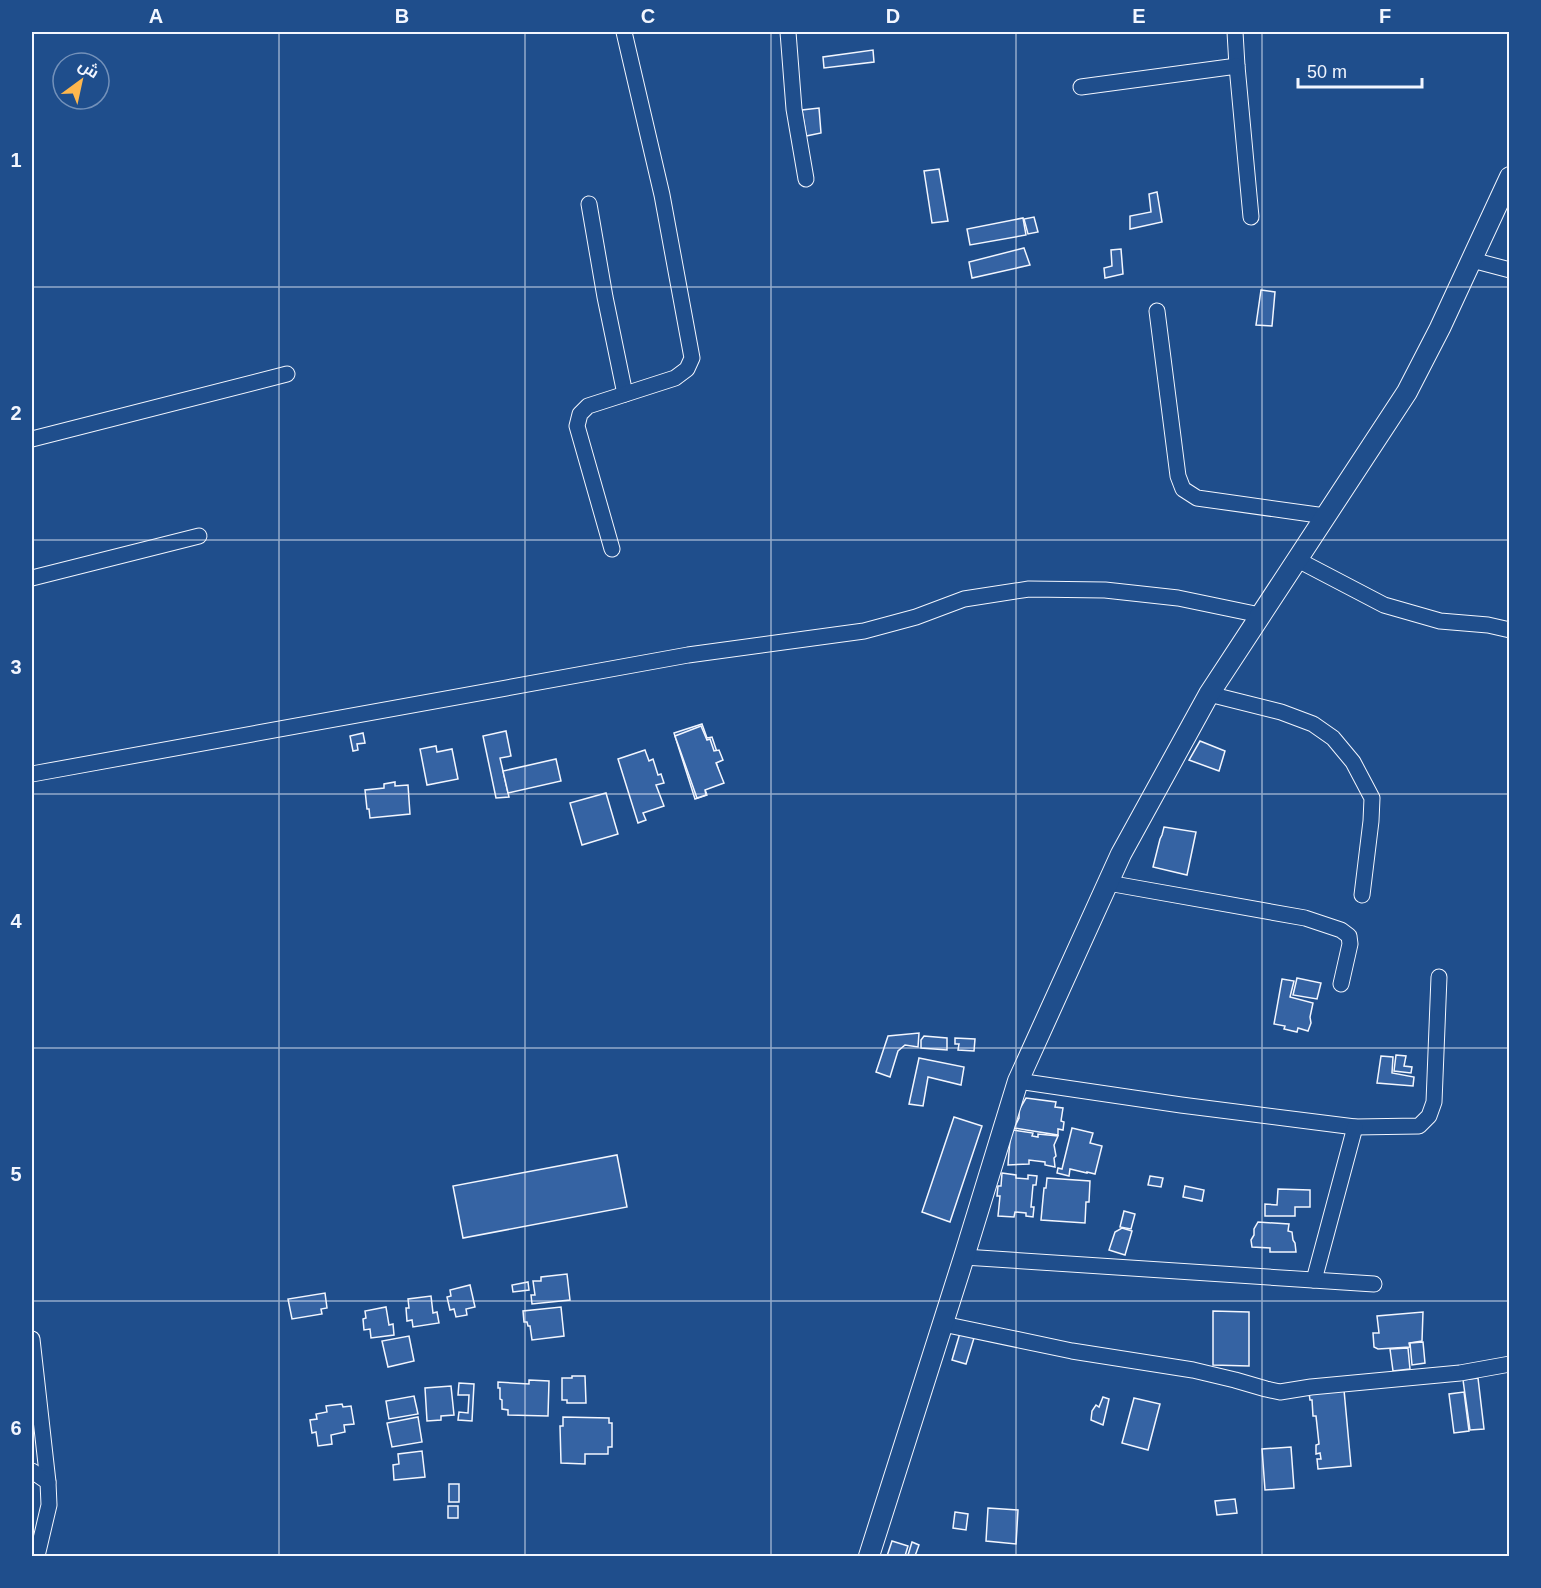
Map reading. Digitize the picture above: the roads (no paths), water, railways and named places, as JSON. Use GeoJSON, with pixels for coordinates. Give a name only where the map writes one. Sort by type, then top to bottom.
{"type":"FeatureCollection","features":[{"type":"Feature","properties":{"kind":"street"},"geometry":{"type":"LineString","coordinates":[[612,549],[577,426],[580,414],[588,406],[675,378],[687,369],[692,358],[662,195],[628,32]]}},
{"type":"Feature","properties":{"kind":"street"},"geometry":{"type":"LineString","coordinates":[[788,32],[794,109],[806,179]]}},
{"type":"Feature","properties":{"kind":"street"},"geometry":{"type":"LineString","coordinates":[[1235,32],[1251,217]]}},
{"type":"Feature","properties":{"kind":"street"},"geometry":{"type":"LineString","coordinates":[[1081,87],[1237,66]]}},
{"type":"Feature","properties":{"kind":"street"},"geometry":{"type":"LineString","coordinates":[[869,1557],[1018,1081],[1121,854],[1209,694],[1407,392],[1440,328],[1509,177]]}},
{"type":"Feature","properties":{"kind":"street"},"geometry":{"type":"LineString","coordinates":[[589,204],[605,297],[626,394]]}},
{"type":"Feature","properties":{"kind":"street"},"geometry":{"type":"LineString","coordinates":[[1472,260],[1509,270]]}},
{"type":"Feature","properties":{"kind":"street"},"geometry":{"type":"LineString","coordinates":[[1157,311],[1178,476],[1183,489],[1197,498],[1325,516]]}},
{"type":"Feature","properties":{"kind":"street"},"geometry":{"type":"LineString","coordinates":[[32,440],[287,374]]}},
{"type":"Feature","properties":{"kind":"street"},"geometry":{"type":"LineString","coordinates":[[32,578],[199,536]]}},
{"type":"Feature","properties":{"kind":"street"},"geometry":{"type":"LineString","coordinates":[[1296,559],[1384,605],[1440,621],[1488,625],[1509,630]]}},
{"type":"Feature","properties":{"kind":"street"},"geometry":{"type":"LineString","coordinates":[[32,774],[688,655],[864,631],[916,617],[964,599],[1029,589],[1105,590],[1178,598],[1260,615]]}},
{"type":"Feature","properties":{"kind":"street"},"geometry":{"type":"LineString","coordinates":[[1209,694],[1281,712],[1313,724],[1333,738],[1353,762],[1372,798],[1362,895]]}},
{"type":"Feature","properties":{"kind":"street"},"geometry":{"type":"LineString","coordinates":[[1108,883],[1305,918],[1341,930],[1349,936],[1350,944],[1341,984]]}},
{"type":"Feature","properties":{"kind":"street"},"geometry":{"type":"LineString","coordinates":[[1018,1081],[1355,1127],[1419,1126],[1429,1116],[1434,1102],[1438,977]]}},
{"type":"Feature","properties":{"kind":"street"},"geometry":{"type":"LineString","coordinates":[[1314,1280],[1355,1127]]}},
{"type":"Feature","properties":{"kind":"street"},"geometry":{"type":"LineString","coordinates":[[964,1257],[1374,1284]]}},
{"type":"Feature","properties":{"kind":"street"},"geometry":{"type":"LineString","coordinates":[[943,1324],[1072,1350],[1193,1370],[1280,1392],[1460,1373],[1509,1364]]}},
{"type":"Feature","properties":{"kind":"street"},"geometry":{"type":"LineString","coordinates":[[32,1339],[49,1505],[37,1557]]}},
{"type":"Feature","properties":{"kind":"street"},"geometry":{"type":"LineString","coordinates":[[32,1471],[48,1482]]}}]}
